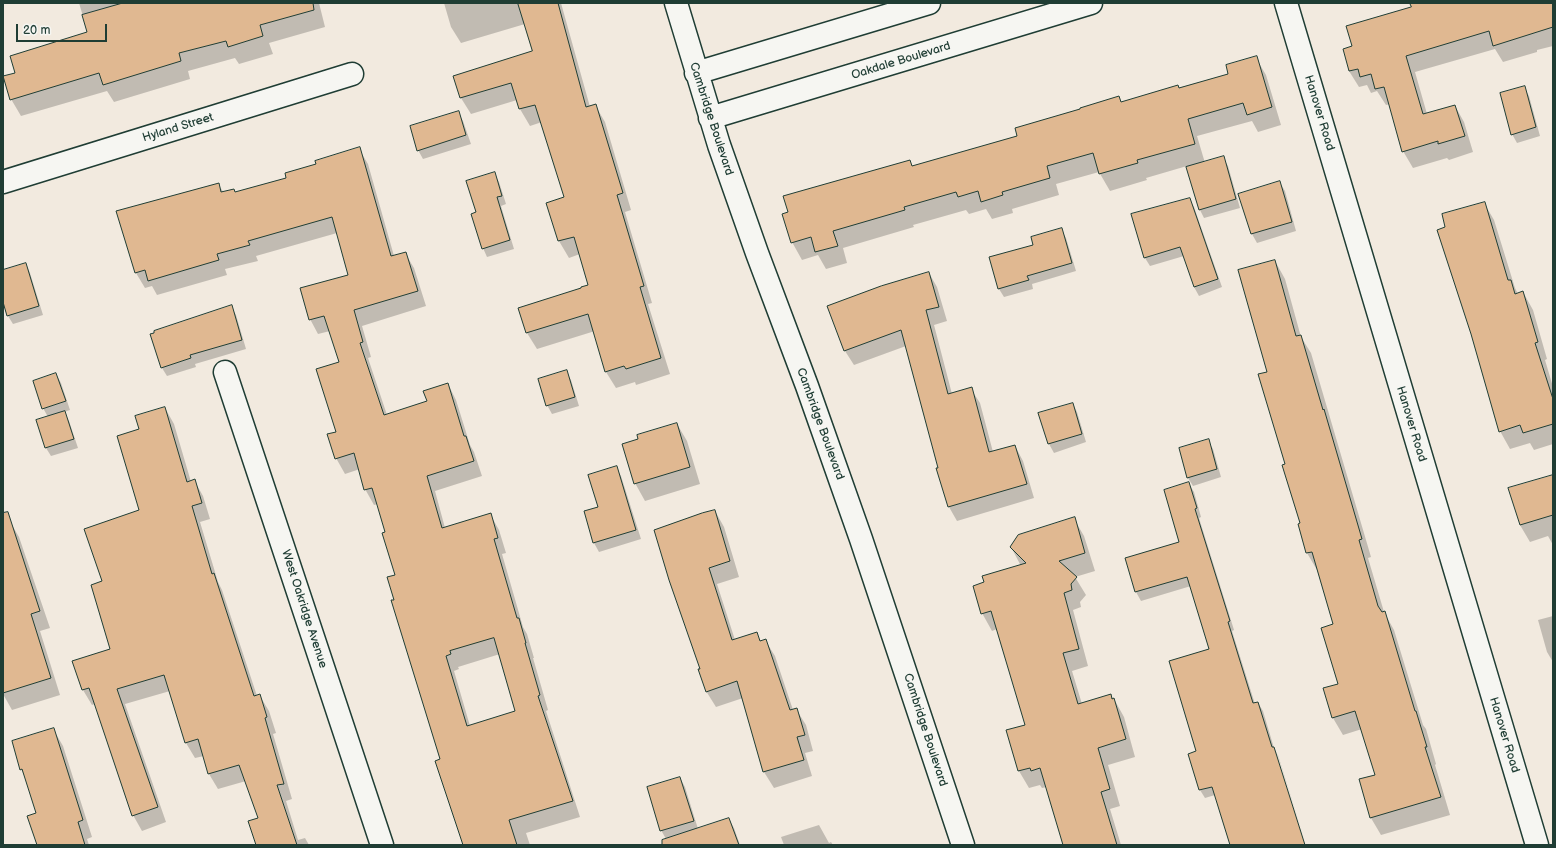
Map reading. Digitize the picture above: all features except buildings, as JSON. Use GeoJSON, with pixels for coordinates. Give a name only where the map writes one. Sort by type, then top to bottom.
{"type":"FeatureCollection","features":[{"type":"Feature","properties":{"kind":"street","name":"Cambridge Boulevard"},"geometry":{"type":"LineString","coordinates":[[676,3],[710,118],[757,253],[859,531],[963,845]]}},
{"type":"Feature","properties":{"kind":"street"},"geometry":{"type":"LineString","coordinates":[[696,74],[929,3]]}},
{"type":"Feature","properties":{"kind":"street","name":"Oakdale Boulevard"},"geometry":{"type":"LineString","coordinates":[[710,118],[1091,3]]}},
{"type":"Feature","properties":{"kind":"street","name":"Hanover Road"},"geometry":{"type":"LineString","coordinates":[[1286,3],[1537,845]]}},
{"type":"Feature","properties":{"kind":"street","name":"Hyland Street"},"geometry":{"type":"LineString","coordinates":[[3,182],[352,74]]}},
{"type":"Feature","properties":{"kind":"street","name":"West Oakridge Avenue"},"geometry":{"type":"LineString","coordinates":[[225,372],[382,845]]}}]}
